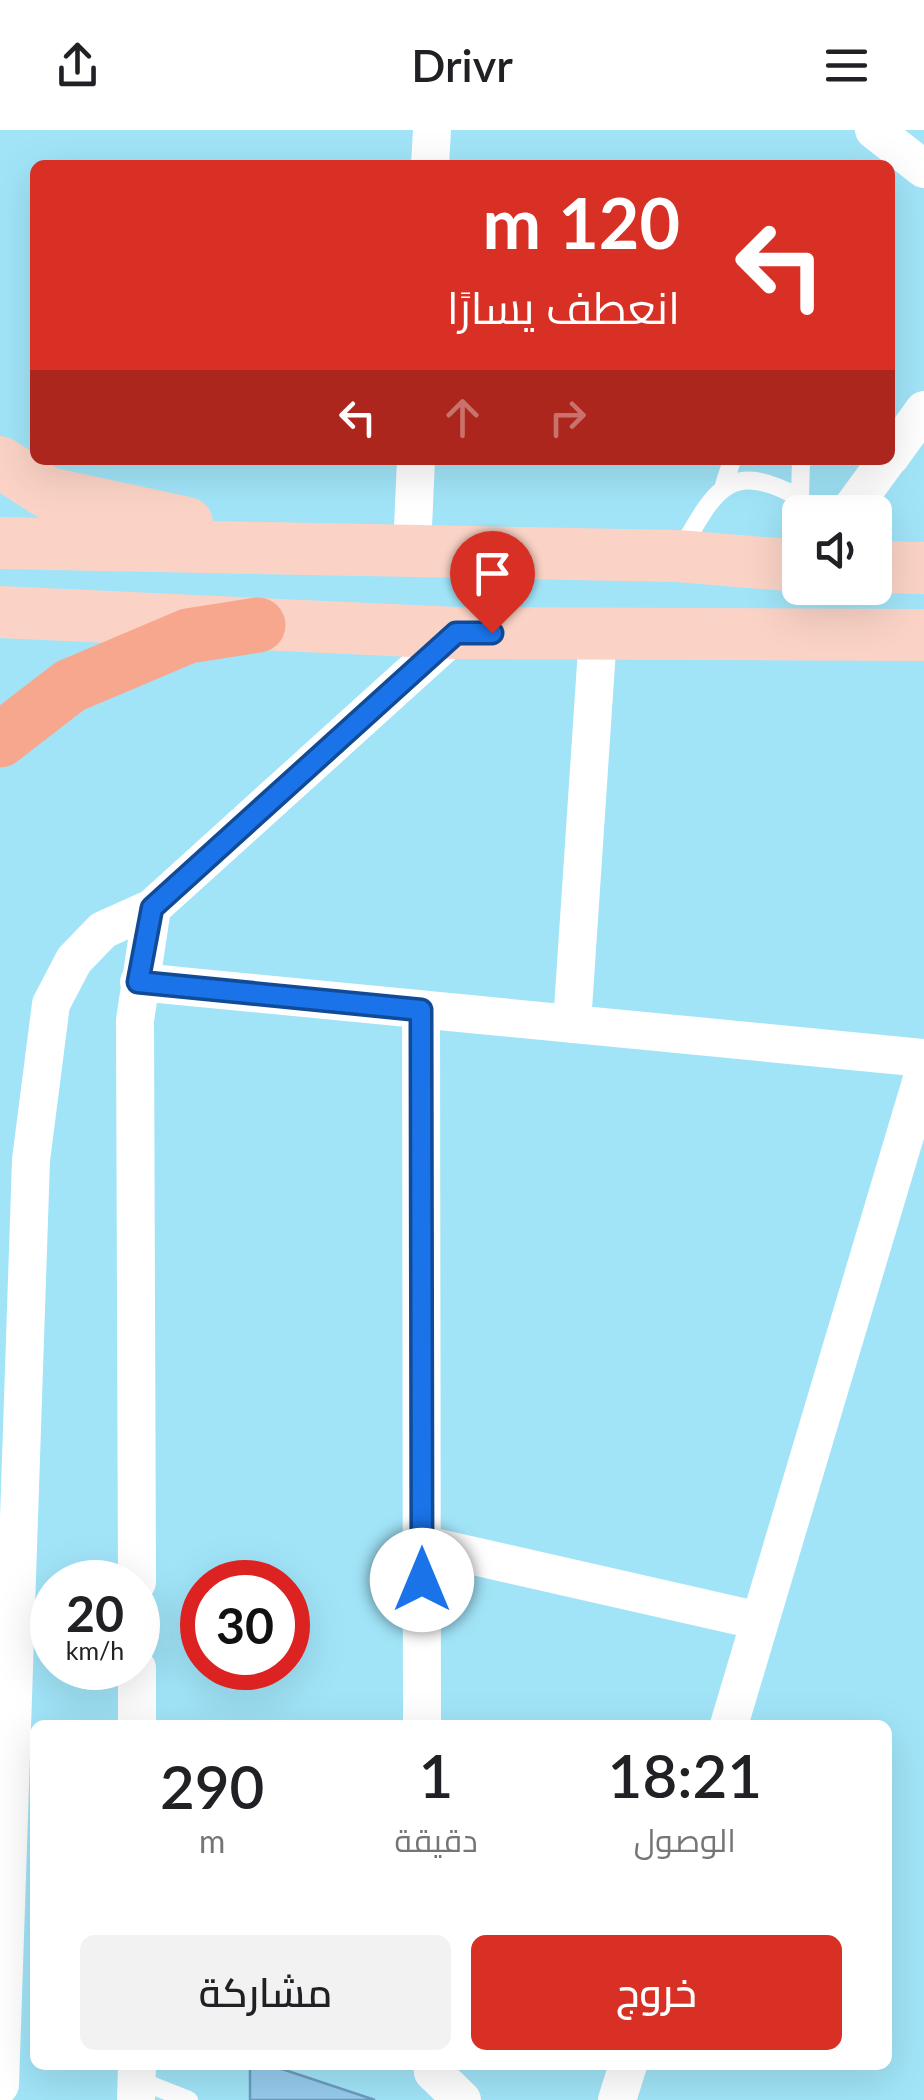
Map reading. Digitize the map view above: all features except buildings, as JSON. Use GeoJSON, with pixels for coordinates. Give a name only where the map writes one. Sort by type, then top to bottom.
{"type":"FeatureCollection","features":[{"type":"Feature","properties":{"kind":"main road"},"geometry":{"type":"LineString","coordinates":[[0,740],[70,686],[188,636],[258,624]]}},
{"type":"Feature","properties":{"kind":"street"},"geometry":{"type":"LineString","coordinates":[[430,160],[432,130]]}},
{"type":"Feature","properties":{"kind":"street"},"geometry":{"type":"LineString","coordinates":[[874,130],[924,169]]}},
{"type":"Feature","properties":{"kind":"street"},"geometry":{"type":"LineString","coordinates":[[895,450],[924,410]]}},
{"type":"Feature","properties":{"kind":"street"},"geometry":{"type":"LineString","coordinates":[[0,462],[48,493],[291,546]]}},
{"type":"Feature","properties":{"kind":"street"},"geometry":{"type":"LineString","coordinates":[[412,549],[416,465]]}},
{"type":"Feature","properties":{"kind":"street"},"geometry":{"type":"LineString","coordinates":[[862,495],[884,465]]}},
{"type":"Feature","properties":{"kind":"street"},"geometry":{"type":"LineString","coordinates":[[0,544],[412,549],[677,556],[782,565]]}},
{"type":"Feature","properties":{"kind":"street"},"geometry":{"type":"LineString","coordinates":[[892,568],[924,568]]}},
{"type":"Feature","properties":{"kind":"street"},"geometry":{"type":"LineString","coordinates":[[0,612],[456,633],[924,634]]}},
{"type":"Feature","properties":{"kind":"street"},"geometry":{"type":"LineString","coordinates":[[0,2086],[30,1160],[50,1004],[74,960],[103,930],[152,908],[456,633]]}},
{"type":"Feature","properties":{"kind":"street"},"geometry":{"type":"LineString","coordinates":[[572,1024],[598,634]]}},
{"type":"Feature","properties":{"kind":"street"},"geometry":{"type":"LineString","coordinates":[[137,1560],[134,1020],[152,908]]}},
{"type":"Feature","properties":{"kind":"street"},"geometry":{"type":"LineString","coordinates":[[138,982],[924,1058]]}},
{"type":"Feature","properties":{"kind":"street"},"geometry":{"type":"LineString","coordinates":[[421,1010],[423,1720]]}},
{"type":"Feature","properties":{"kind":"street"},"geometry":{"type":"LineString","coordinates":[[731,1720],[924,1072]]}},
{"type":"Feature","properties":{"kind":"street"},"geometry":{"type":"LineString","coordinates":[[421,1544],[760,1622]]}},
{"type":"Feature","properties":{"kind":"street"},"geometry":{"type":"LineString","coordinates":[[137,1690],[137,1720]]}},
{"type":"Feature","properties":{"kind":"street"},"geometry":{"type":"LineString","coordinates":[[433,2070],[462,2100]]}},
{"type":"Feature","properties":{"kind":"street"},"geometry":{"type":"LineString","coordinates":[[618,2100],[627,2070]]}},
{"type":"Feature","properties":{"kind":"lane"},"geometry":{"type":"LineString","coordinates":[[677,556],[724,485],[730,465]]}},
{"type":"Feature","properties":{"kind":"lane"},"geometry":{"type":"LineString","coordinates":[[801,495],[802,465]]}},
{"type":"Feature","properties":{"kind":"lane"},"geometry":{"type":"LineString","coordinates":[[724,485],[759,479],[785,495]]}},
{"type":"Feature","properties":{"kind":"lane"},"geometry":{"type":"LineString","coordinates":[[136,2081],[189,2100]]}},
{"type":"Feature","properties":{"kind":"route"},"geometry":{"type":"LineString","coordinates":[[422,1580],[421,1010],[138,982],[152,908],[456,633],[492,633]]}}]}
